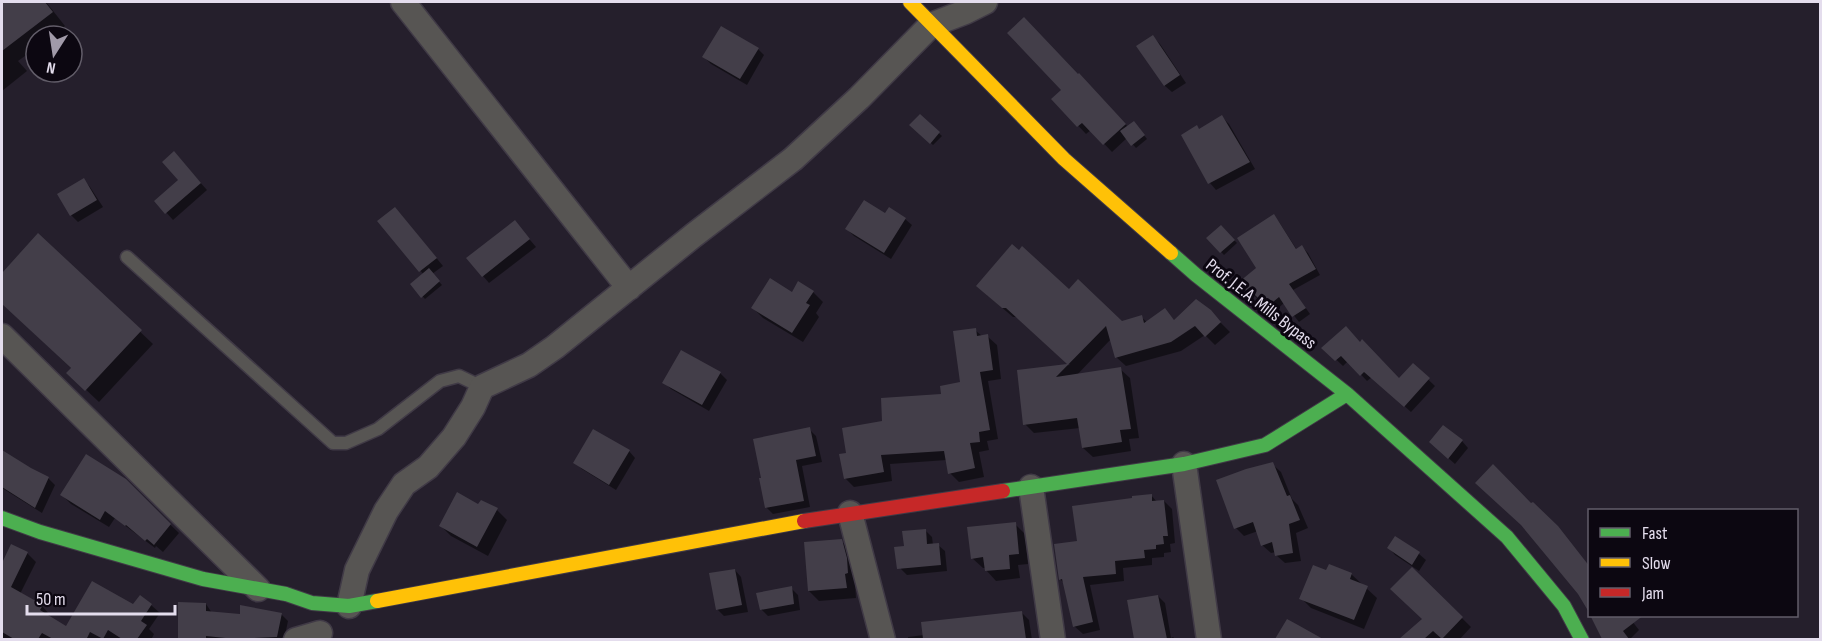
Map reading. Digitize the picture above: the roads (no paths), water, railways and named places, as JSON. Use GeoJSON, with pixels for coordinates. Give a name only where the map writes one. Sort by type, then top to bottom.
{"type":"FeatureCollection","features":[{"type":"Feature","properties":{"kind":"street"},"geometry":{"type":"LineString","coordinates":[[403,2],[629,288]]}},
{"type":"Feature","properties":{"kind":"street","name":"Prof. J.E.A. Mills Bypass"},"geometry":{"type":"LineString","coordinates":[[910,2],[1064,159],[1196,275],[1347,394],[1507,537],[1564,606],[1582,639]]}},
{"type":"Feature","properties":{"kind":"street"},"geometry":{"type":"LineString","coordinates":[[349,606],[357,570],[386,511],[404,484],[428,467],[454,437],[482,387],[529,365],[555,347],[793,159],[859,98],[931,25],[985,2]]}},
{"type":"Feature","properties":{"kind":"street"},"geometry":{"type":"LineString","coordinates":[[2,336],[258,589]]}},
{"type":"Feature","properties":{"kind":"street"},"geometry":{"type":"LineString","coordinates":[[2,518],[40,532],[221,583],[286,594],[312,603],[349,606],[850,513],[1184,464],[1265,445],[1347,394]]}},
{"type":"Feature","properties":{"kind":"street"},"geometry":{"type":"LineString","coordinates":[[1184,464],[1209,639]]}},
{"type":"Feature","properties":{"kind":"street"},"geometry":{"type":"LineString","coordinates":[[1031,487],[1053,639]]}},
{"type":"Feature","properties":{"kind":"street"},"geometry":{"type":"LineString","coordinates":[[850,513],[883,639]]}},
{"type":"Feature","properties":{"kind":"street"},"geometry":{"type":"LineString","coordinates":[[296,639],[320,633]]}},
{"type":"Feature","properties":{"kind":"lane"},"geometry":{"type":"LineString","coordinates":[[127,257],[333,443],[346,443],[378,429],[440,381],[459,376],[482,387]]}}]}
